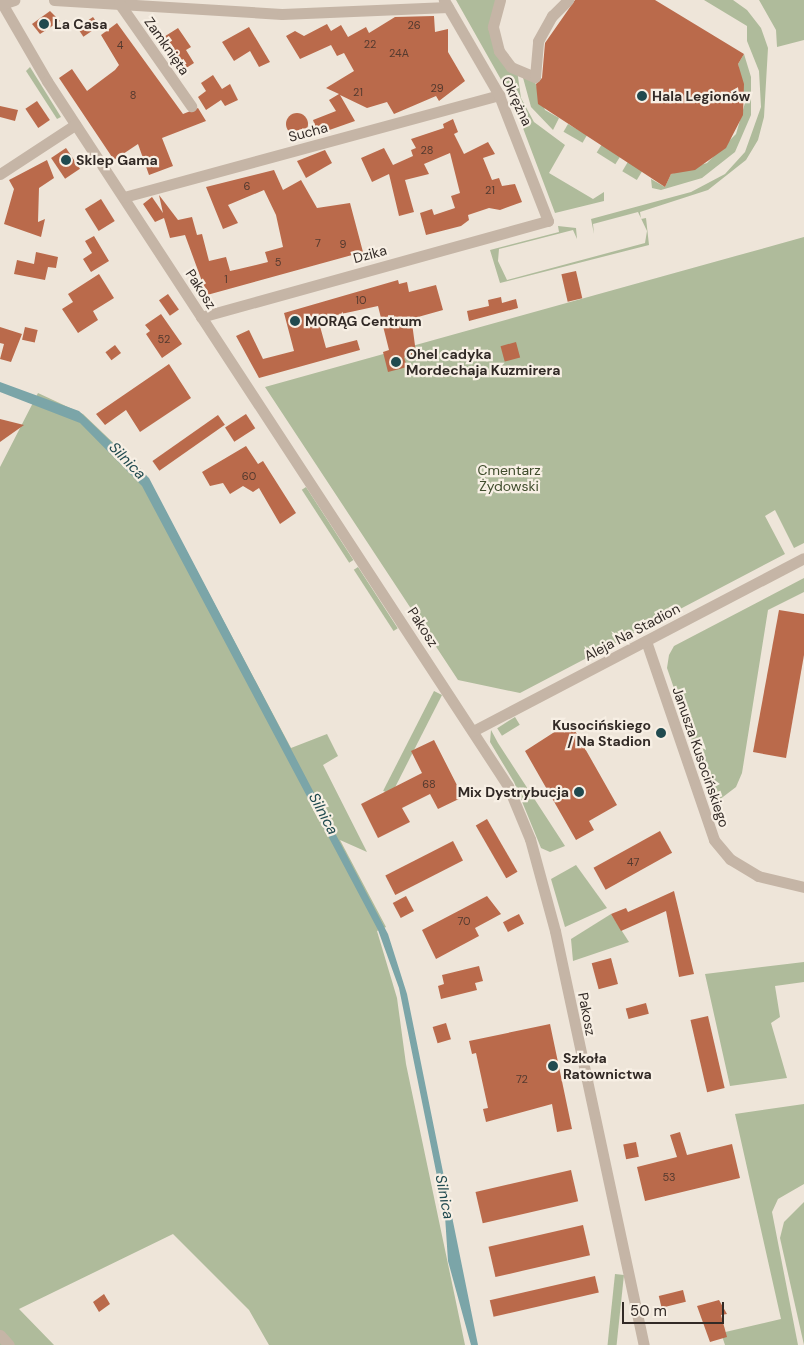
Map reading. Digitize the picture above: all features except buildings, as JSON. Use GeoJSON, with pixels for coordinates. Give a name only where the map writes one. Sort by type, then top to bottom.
{"type":"FeatureCollection","features":[{"type":"Feature","properties":{"kind":"street"},"geometry":{"type":"LineString","coordinates":[[1,2],[14,0]]}},
{"type":"Feature","properties":{"kind":"street"},"geometry":{"type":"LineString","coordinates":[[54,0],[282,14],[446,3]]}},
{"type":"Feature","properties":{"kind":"street"},"geometry":{"type":"LineString","coordinates":[[500,0],[493,27],[499,50],[512,67],[535,77],[538,41],[552,16],[568,0]]}},
{"type":"Feature","properties":{"kind":"street","name":"Pakosz"},"geometry":{"type":"LineString","coordinates":[[1,2],[75,124],[508,786],[539,869],[644,1345]]}},
{"type":"Feature","properties":{"kind":"street","name":"Zamknięta"},"geometry":{"type":"LineString","coordinates":[[119,3],[191,106]]}},
{"type":"Feature","properties":{"kind":"street","name":"Okrężna"},"geometry":{"type":"LineString","coordinates":[[446,3],[499,95],[548,221]]}},
{"type":"Feature","properties":{"kind":"street","name":"Sucha"},"geometry":{"type":"LineString","coordinates":[[124,197],[499,95]]}},
{"type":"Feature","properties":{"kind":"street"},"geometry":{"type":"LineString","coordinates":[[0,174],[75,124]]}},
{"type":"Feature","properties":{"kind":"street","name":"Dzika"},"geometry":{"type":"LineString","coordinates":[[201,316],[548,221]]}},
{"type":"Feature","properties":{"kind":"street","name":"Aleja Na Stadion"},"geometry":{"type":"LineString","coordinates":[[473,731],[804,558]]}},
{"type":"Feature","properties":{"kind":"street","name":"Janusza Kusocińskiego"},"geometry":{"type":"LineString","coordinates":[[646,642],[714,840],[730,859],[758,876],[804,887]]}},
{"type":"Feature","properties":{"kind":"street"},"geometry":{"type":"LineString","coordinates":[[0,1335],[9,1345]]}},
{"type":"Feature","properties":{"kind":"green space"},"geometry":{"type":"Polygon","coordinates":[[[456,0],[500,0],[494,35],[517,70],[521,98],[534,122],[565,145],[549,173],[593,199],[604,192],[604,201],[555,213],[512,99],[456,0]]]}},
{"type":"Feature","properties":{"kind":"green space"},"geometry":{"type":"Polygon","coordinates":[[[704,0],[733,0],[747,10],[761,28],[768,48],[764,117],[758,140],[746,160],[708,190],[640,212],[641,218],[638,212],[593,224],[594,234],[591,219],[691,192],[725,174],[745,152],[761,107],[759,71],[747,41],[747,26],[704,0]]]}},
{"type":"Feature","properties":{"kind":"green space"},"geometry":{"type":"Polygon","coordinates":[[[759,0],[804,0],[804,40],[777,47],[776,30],[759,0]]]}},
{"type":"Feature","properties":{"kind":"green space"},"geometry":{"type":"Polygon","coordinates":[[[744,54],[751,77],[751,115],[735,152],[702,178],[661,190],[652,188],[651,179],[665,187],[671,174],[707,163],[736,134],[745,103],[738,64],[744,54]]]}},
{"type":"Feature","properties":{"kind":"green space"},"geometry":{"type":"Polygon","coordinates":[[[30,67],[61,117],[57,119],[26,71],[30,67]]]}},
{"type":"Feature","properties":{"kind":"green space"},"geometry":{"type":"Polygon","coordinates":[[[522,74],[535,82],[545,110],[559,118],[553,130],[531,107],[522,74]]]}},
{"type":"Feature","properties":{"kind":"green space"},"geometry":{"type":"Polygon","coordinates":[[[568,124],[587,135],[583,143],[564,132],[568,124]]]}},
{"type":"Feature","properties":{"kind":"green space"},"geometry":{"type":"Polygon","coordinates":[[[602,144],[621,156],[615,164],[597,152],[602,144]]]}},
{"type":"Feature","properties":{"kind":"green space"},"geometry":{"type":"Polygon","coordinates":[[[629,160],[644,169],[637,180],[622,171],[629,160]]]}},
{"type":"Feature","properties":{"kind":"green space"},"geometry":{"type":"Polygon","coordinates":[[[646,218],[649,245],[500,283],[490,250],[559,232],[558,226],[576,228],[577,239],[573,230],[499,249],[498,261],[507,280],[645,243],[647,231],[641,219],[646,218]]]}},
{"type":"Feature","properties":{"kind":"green space","name":"Cmentarz Żydowski"},"geometry":{"type":"Polygon","coordinates":[[[804,237],[804,543],[794,548],[775,510],[765,516],[785,554],[520,693],[458,680],[265,387],[804,237]]]}},
{"type":"Feature","properties":{"kind":"green space"},"geometry":{"type":"Polygon","coordinates":[[[38,393],[83,414],[145,473],[291,748],[327,734],[338,756],[323,765],[367,852],[340,840],[386,927],[377,931],[397,998],[406,1064],[465,1345],[269,1345],[249,1310],[173,1234],[19,1309],[54,1345],[0,1345],[0,467],[38,393]]]}},
{"type":"Feature","properties":{"kind":"green space"},"geometry":{"type":"Polygon","coordinates":[[[306,487],[353,560],[349,563],[302,490],[306,487]]]}},
{"type":"Feature","properties":{"kind":"green space"},"geometry":{"type":"Polygon","coordinates":[[[358,567],[398,628],[394,631],[354,570],[358,567]]]}},
{"type":"Feature","properties":{"kind":"green space"},"geometry":{"type":"Polygon","coordinates":[[[804,578],[804,592],[768,610],[742,773],[736,787],[719,800],[712,799],[667,668],[669,655],[674,646],[804,578]]]}},
{"type":"Feature","properties":{"kind":"green space"},"geometry":{"type":"Polygon","coordinates":[[[434,691],[442,695],[391,795],[383,791],[434,691]]]}},
{"type":"Feature","properties":{"kind":"green space"},"geometry":{"type":"Polygon","coordinates":[[[515,717],[520,725],[502,736],[497,728],[515,717]]]}},
{"type":"Feature","properties":{"kind":"green space"},"geometry":{"type":"Polygon","coordinates":[[[491,730],[565,846],[550,852],[541,848],[514,782],[490,742],[491,730]]]}},
{"type":"Feature","properties":{"kind":"green space"},"geometry":{"type":"Polygon","coordinates":[[[576,865],[607,908],[565,927],[551,879],[576,865]]]}},
{"type":"Feature","properties":{"kind":"green space"},"geometry":{"type":"Polygon","coordinates":[[[611,914],[629,942],[573,961],[571,939],[611,914]]]}},
{"type":"Feature","properties":{"kind":"green space"},"geometry":{"type":"Polygon","coordinates":[[[804,962],[804,982],[775,986],[780,1017],[771,1023],[787,1078],[730,1086],[705,974],[804,962]]]}},
{"type":"Feature","properties":{"kind":"green space"},"geometry":{"type":"Polygon","coordinates":[[[804,1104],[804,1184],[778,1199],[772,1212],[798,1345],[725,1345],[721,1333],[781,1319],[735,1114],[804,1104]]]}},
{"type":"Feature","properties":{"kind":"green space"},"geometry":{"type":"Polygon","coordinates":[[[804,1202],[804,1345],[780,1238],[784,1222],[804,1202]]]}},
{"type":"Feature","properties":{"kind":"green space"},"geometry":{"type":"Polygon","coordinates":[[[615,1274],[624,1275],[617,1345],[608,1345],[615,1274]]]}},
{"type":"Feature","properties":{"kind":"water","name":"Silnica"},"geometry":{"type":"Polygon","coordinates":[[[0,382],[79,411],[149,478],[388,934],[407,994],[478,1345],[471,1345],[448,1261],[445,1216],[399,988],[378,930],[142,486],[80,423],[0,392],[0,382]]]}},
{"type":"Feature","properties":{"kind":"place","name":"La Casa"},"geometry":{"type":"Point","coordinates":[44,24]}},
{"type":"Feature","properties":{"kind":"place","name":"Hala Legionów"},"geometry":{"type":"Point","coordinates":[642,96]}},
{"type":"Feature","properties":{"kind":"place","name":"Sklep Gama"},"geometry":{"type":"Point","coordinates":[66,160]}},
{"type":"Feature","properties":{"kind":"place","name":"MORĄG Centrum"},"geometry":{"type":"Point","coordinates":[295,321]}},
{"type":"Feature","properties":{"kind":"place","name":"Ohel cadyka Mordechaja Kuzmirera"},"geometry":{"type":"Point","coordinates":[396,362]}},
{"type":"Feature","properties":{"kind":"place","name":"Kusocińskiego / Na Stadion"},"geometry":{"type":"Point","coordinates":[661,733]}},
{"type":"Feature","properties":{"kind":"place","name":"Mix Dystrybucja"},"geometry":{"type":"Point","coordinates":[579,792]}},
{"type":"Feature","properties":{"kind":"place","name":"Szkoła Ratownictwa"},"geometry":{"type":"Point","coordinates":[553,1066]}}]}
